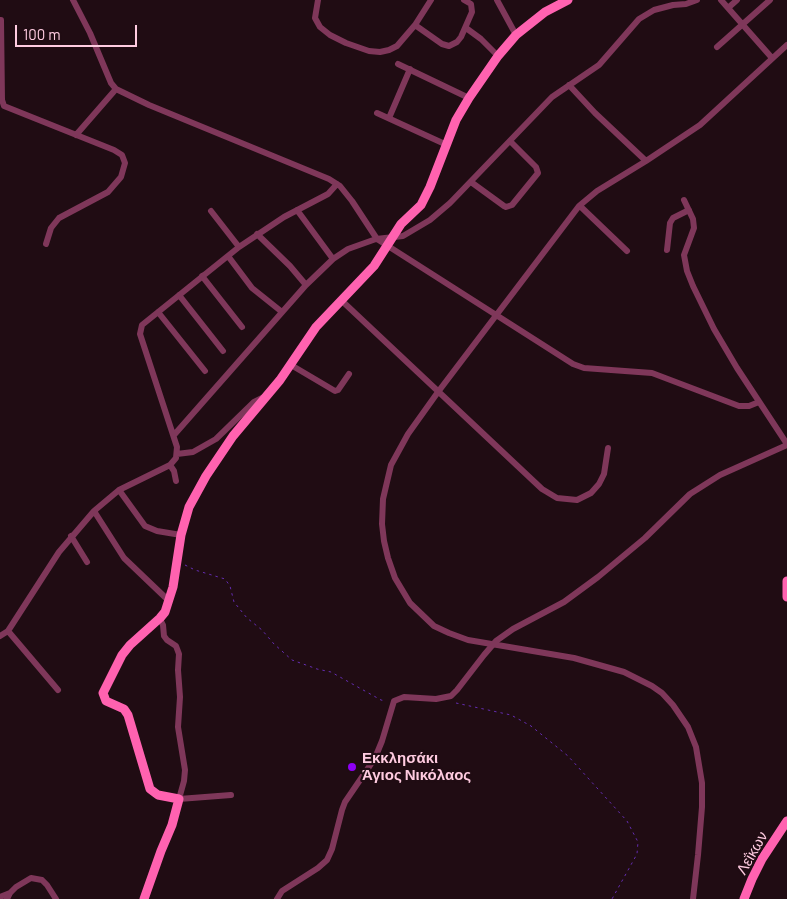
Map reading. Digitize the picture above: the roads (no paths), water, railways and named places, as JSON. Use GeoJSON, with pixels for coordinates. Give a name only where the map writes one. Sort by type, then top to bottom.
{"type":"FeatureCollection","features":[{"type":"Feature","properties":{"kind":"street"},"geometry":{"type":"LineString","coordinates":[[73,0],[90,33],[111,83],[116,89],[149,105],[330,179],[337,184],[356,206],[377,239]]}},
{"type":"Feature","properties":{"kind":"street"},"geometry":{"type":"LineString","coordinates":[[318,0],[315,18],[320,27],[330,35],[346,43],[369,51],[380,52],[397,46],[431,0]]}},
{"type":"Feature","properties":{"kind":"street"},"geometry":{"type":"LineString","coordinates":[[414,25],[445,46],[452,45],[457,42],[466,28],[472,8],[471,4],[464,0]]}},
{"type":"Feature","properties":{"kind":"street"},"geometry":{"type":"LineString","coordinates":[[497,0],[516,34]]}},
{"type":"Feature","properties":{"kind":"street"},"geometry":{"type":"LineString","coordinates":[[390,242],[406,235],[430,220],[446,207],[547,101],[599,65],[643,16],[654,10],[696,0]]}},
{"type":"Feature","properties":{"kind":"street"},"geometry":{"type":"LineString","coordinates":[[721,0],[772,58]]}},
{"type":"Feature","properties":{"kind":"street"},"geometry":{"type":"LineString","coordinates":[[728,8],[736,0]]}},
{"type":"Feature","properties":{"kind":"street"},"geometry":{"type":"LineString","coordinates":[[717,47],[770,0]]}},
{"type":"Feature","properties":{"kind":"street"},"geometry":{"type":"LineString","coordinates":[[231,796],[180,799],[158,795],[150,789],[125,710],[108,702],[103,695],[104,688],[130,644],[160,619],[165,612],[169,601],[186,514],[202,482],[239,428],[291,365],[316,327],[374,266],[401,224],[424,200],[456,120],[498,56],[516,34],[563,1]]}},
{"type":"Feature","properties":{"kind":"street"},"geometry":{"type":"LineString","coordinates":[[1,20],[2,100],[4,106],[118,152],[125,160],[125,168],[119,179],[106,194],[60,216],[51,228],[46,244]]}},
{"type":"Feature","properties":{"kind":"street"},"geometry":{"type":"LineString","coordinates":[[466,28],[481,39],[498,56]]}},
{"type":"Feature","properties":{"kind":"street"},"geometry":{"type":"LineString","coordinates":[[693,899],[702,807],[700,762],[688,727],[673,705],[662,693],[652,686],[624,672],[582,660],[468,640],[449,634],[426,619],[410,603],[399,587],[391,569],[382,524],[382,505],[388,473],[401,444],[438,392],[580,206],[597,191],[700,125],[787,46]]}},
{"type":"Feature","properties":{"kind":"street"},"geometry":{"type":"LineString","coordinates":[[398,64],[469,98]]}},
{"type":"Feature","properties":{"kind":"street"},"geometry":{"type":"LineString","coordinates":[[389,118],[410,70]]}},
{"type":"Feature","properties":{"kind":"street"},"geometry":{"type":"LineString","coordinates":[[569,85],[646,161]]}},
{"type":"Feature","properties":{"kind":"street"},"geometry":{"type":"LineString","coordinates":[[76,135],[116,89]]}},
{"type":"Feature","properties":{"kind":"street"},"geometry":{"type":"LineString","coordinates":[[377,113],[446,145]]}},
{"type":"Feature","properties":{"kind":"street"},"geometry":{"type":"LineString","coordinates":[[470,182],[504,206],[509,207],[512,205],[538,173],[536,167],[510,142]]}},
{"type":"Feature","properties":{"kind":"street"},"geometry":{"type":"LineString","coordinates":[[0,636],[8,631],[59,552],[94,512],[119,490],[170,464],[176,458],[174,435],[140,334],[142,325],[239,246],[297,210],[328,194],[337,184]]}},
{"type":"Feature","properties":{"kind":"street"},"geometry":{"type":"LineString","coordinates":[[277,899],[282,891],[327,860],[332,849],[345,802],[375,758],[394,702],[404,697],[445,698],[451,696],[493,644],[513,629],[564,602],[598,578],[645,538],[680,502],[698,487],[787,445],[714,328],[687,271],[684,252],[694,228],[684,200]]}},
{"type":"Feature","properties":{"kind":"street"},"geometry":{"type":"LineString","coordinates":[[580,206],[627,250]]}},
{"type":"Feature","properties":{"kind":"street"},"geometry":{"type":"LineString","coordinates":[[297,210],[333,259]]}},
{"type":"Feature","properties":{"kind":"street"},"geometry":{"type":"LineString","coordinates":[[667,250],[670,223],[673,218],[689,210]]}},
{"type":"Feature","properties":{"kind":"street"},"geometry":{"type":"LineString","coordinates":[[211,211],[239,246]]}},
{"type":"Feature","properties":{"kind":"street"},"geometry":{"type":"LineString","coordinates":[[257,234],[293,269],[306,285]]}},
{"type":"Feature","properties":{"kind":"street"},"geometry":{"type":"LineString","coordinates":[[174,435],[306,285],[333,259],[348,249],[377,239],[390,242],[497,314],[579,366],[652,373],[739,406],[749,406],[759,402]]}},
{"type":"Feature","properties":{"kind":"street"},"geometry":{"type":"LineString","coordinates":[[228,256],[252,288],[282,312]]}},
{"type":"Feature","properties":{"kind":"street"},"geometry":{"type":"LineString","coordinates":[[202,276],[242,327]]}},
{"type":"Feature","properties":{"kind":"street"},"geometry":{"type":"LineString","coordinates":[[179,295],[223,351]]}},
{"type":"Feature","properties":{"kind":"street"},"geometry":{"type":"LineString","coordinates":[[341,300],[542,489],[557,498],[577,500],[591,493],[599,484],[604,474],[608,448]]}},
{"type":"Feature","properties":{"kind":"street"},"geometry":{"type":"LineString","coordinates":[[158,312],[205,371]]}},
{"type":"Feature","properties":{"kind":"street"},"geometry":{"type":"LineString","coordinates":[[291,365],[335,392],[349,374]]}},
{"type":"Feature","properties":{"kind":"street"},"geometry":{"type":"LineString","coordinates":[[177,454],[193,452],[206,445],[227,429],[254,402],[266,397]]}},
{"type":"Feature","properties":{"kind":"street"},"geometry":{"type":"LineString","coordinates":[[170,464],[176,481]]}},
{"type":"Feature","properties":{"kind":"street"},"geometry":{"type":"LineString","coordinates":[[119,490],[145,526],[157,531],[181,535]]}},
{"type":"Feature","properties":{"kind":"street"},"geometry":{"type":"LineString","coordinates":[[94,512],[120,554],[169,601]]}},
{"type":"Feature","properties":{"kind":"street"},"geometry":{"type":"LineString","coordinates":[[72,536],[87,562]]}},
{"type":"Feature","properties":{"kind":"street"},"geometry":{"type":"LineString","coordinates":[[787,581],[787,597]]}},
{"type":"Feature","properties":{"kind":"street"},"geometry":{"type":"LineString","coordinates":[[144,899],[172,825],[180,799],[185,770],[178,726],[180,697],[179,654],[176,646],[164,636],[160,619]]}},
{"type":"Feature","properties":{"kind":"street"},"geometry":{"type":"LineString","coordinates":[[8,631],[58,690]]}},
{"type":"Feature","properties":{"kind":"street","name":"Λεΐκων"},"geometry":{"type":"LineString","coordinates":[[744,899],[762,859],[787,821]]}},
{"type":"Feature","properties":{"kind":"street"},"geometry":{"type":"LineString","coordinates":[[0,897],[9,896],[26,880],[37,879],[42,880],[47,885],[56,899]]}},
{"type":"Feature","properties":{"kind":"place","name":"Εκκλησάκι Άγιος Νικόλαος"},"geometry":{"type":"Point","coordinates":[352,767]}}]}
